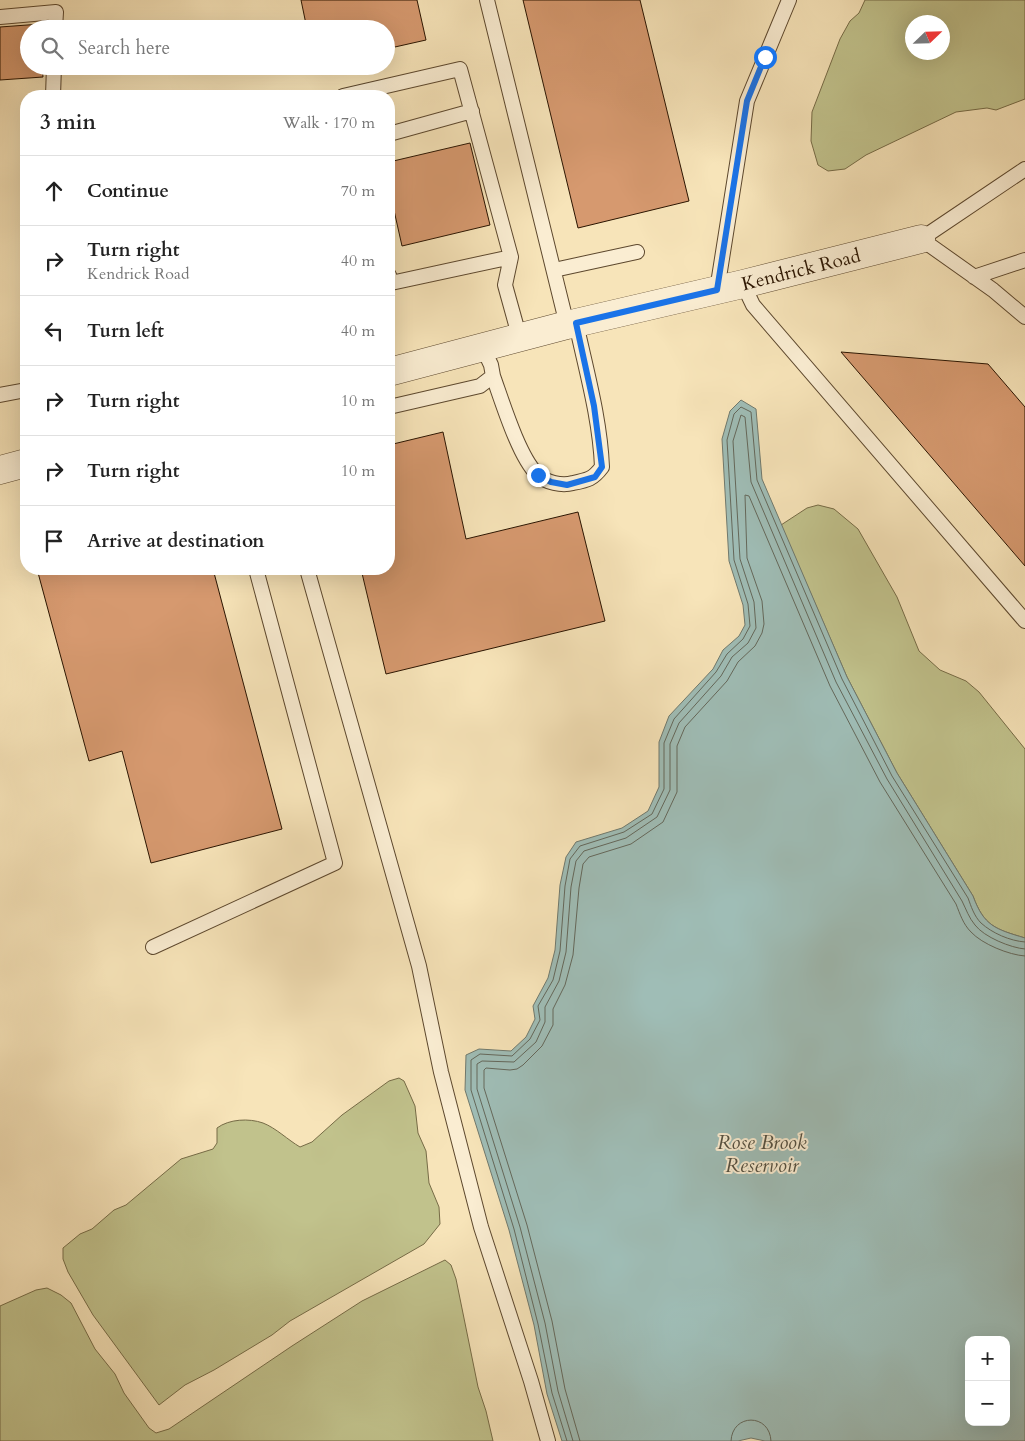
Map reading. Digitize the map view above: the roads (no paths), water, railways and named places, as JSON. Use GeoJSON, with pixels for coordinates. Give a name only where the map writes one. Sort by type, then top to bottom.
{"type":"FeatureCollection","features":[{"type":"Feature","properties":{"kind":"street","name":"Kendrick Road"},"geometry":{"type":"LineString","coordinates":[[395,370],[572,324],[921,240]]}},
{"type":"Feature","properties":{"kind":"street"},"geometry":{"type":"LineString","coordinates":[[0,470],[20,465]]}},
{"type":"Feature","properties":{"kind":"lane"},"geometry":{"type":"LineString","coordinates":[[483,348],[523,454],[538,475],[551,482],[567,485],[595,477],[602,467],[602,452],[594,406],[572,324],[554,270],[487,0]]}},
{"type":"Feature","properties":{"kind":"lane"},"geometry":{"type":"LineString","coordinates":[[789,0],[747,101],[730,287],[753,305],[1025,621]]}},
{"type":"Feature","properties":{"kind":"lane"},"geometry":{"type":"LineString","coordinates":[[0,17],[56,12],[56,20]]}},
{"type":"Feature","properties":{"kind":"lane"},"geometry":{"type":"LineString","coordinates":[[370,90],[460,69],[511,257],[505,285],[520,338]]}},
{"type":"Feature","properties":{"kind":"lane"},"geometry":{"type":"LineString","coordinates":[[53,90],[54,75]]}},
{"type":"Feature","properties":{"kind":"lane"},"geometry":{"type":"LineString","coordinates":[[395,132],[472,111]]}},
{"type":"Feature","properties":{"kind":"lane"},"geometry":{"type":"LineString","coordinates":[[1025,169],[921,240],[993,290],[1025,317]]}},
{"type":"Feature","properties":{"kind":"lane"},"geometry":{"type":"LineString","coordinates":[[554,270],[637,252]]}},
{"type":"Feature","properties":{"kind":"lane"},"geometry":{"type":"LineString","coordinates":[[395,282],[511,257]]}},
{"type":"Feature","properties":{"kind":"lane"},"geometry":{"type":"LineString","coordinates":[[974,277],[1025,260]]}},
{"type":"Feature","properties":{"kind":"lane"},"geometry":{"type":"LineString","coordinates":[[395,406],[480,386],[493,376]]}},
{"type":"Feature","properties":{"kind":"lane"},"geometry":{"type":"LineString","coordinates":[[0,395],[20,391]]}},
{"type":"Feature","properties":{"kind":"lane"},"geometry":{"type":"LineString","coordinates":[[153,947],[334,864],[258,575]]}},
{"type":"Feature","properties":{"kind":"lane"},"geometry":{"type":"LineString","coordinates":[[308,575],[419,966],[441,1072],[481,1227],[531,1381],[548,1441]]}},
{"type":"Feature","properties":{"kind":"water","name":"Rose Brook Reservoir"},"geometry":{"type":"Polygon","coordinates":[[[741,400],[756,409],[762,479],[847,677],[897,773],[986,920],[998,929],[1025,938],[1025,1441],[765,1441],[751,1438],[738,1441],[562,1441],[547,1394],[534,1325],[509,1230],[465,1090],[466,1055],[479,1049],[511,1051],[526,1037],[535,1019],[533,1006],[548,978],[555,950],[560,885],[566,857],[576,842],[622,828],[648,811],[659,787],[659,742],[669,716],[713,669],[723,650],[739,636],[745,625],[743,605],[729,561],[722,439],[730,411],[741,400]]]}}]}
